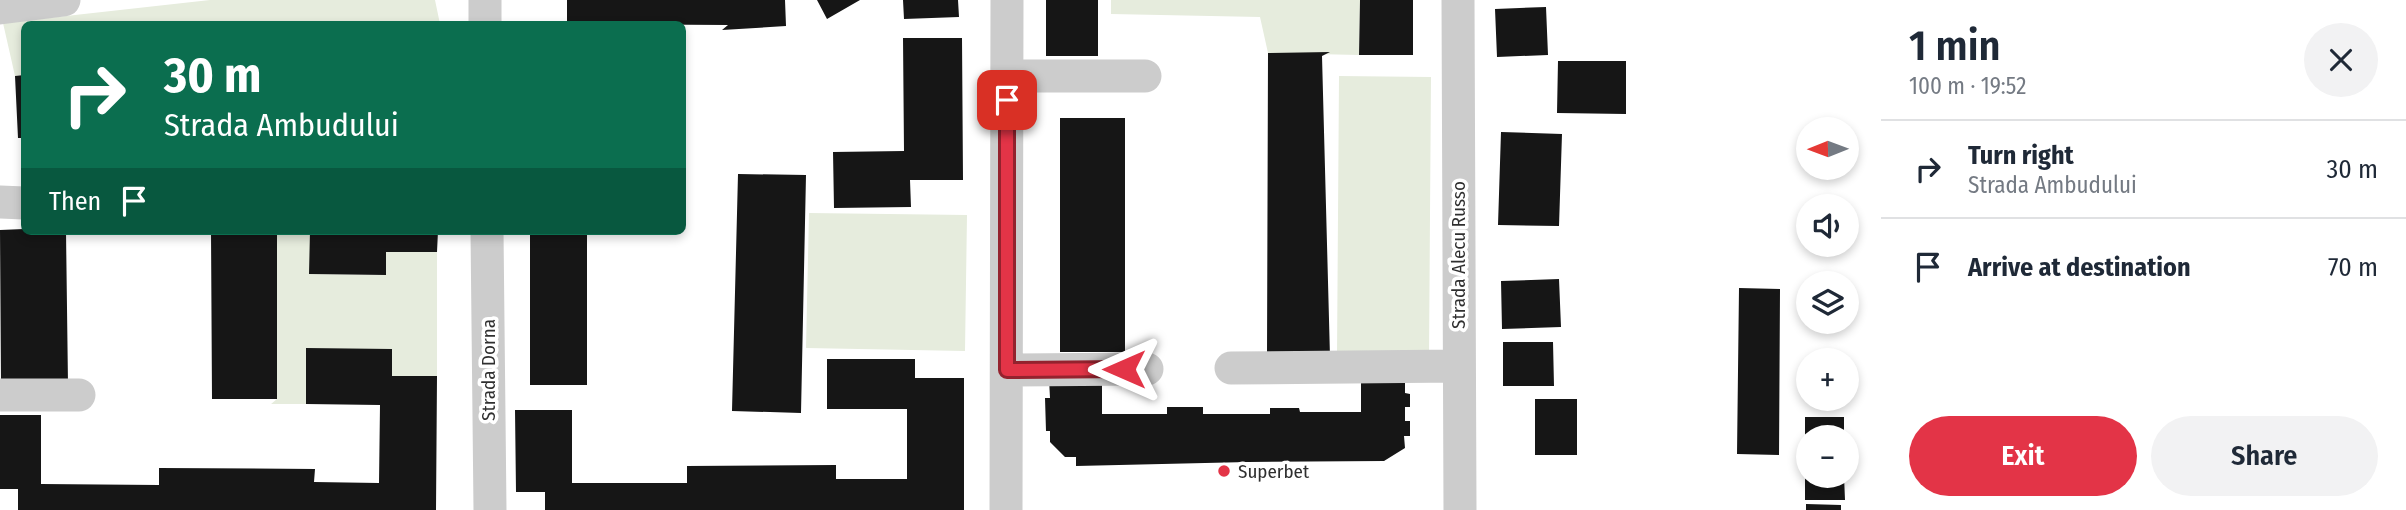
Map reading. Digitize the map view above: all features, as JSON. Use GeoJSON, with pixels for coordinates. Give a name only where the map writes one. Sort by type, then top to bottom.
{"type":"FeatureCollection","features":[{"type":"Feature","properties":{"kind":"street"},"geometry":{"type":"LineString","coordinates":[[0,8],[64,0]]}},
{"type":"Feature","properties":{"kind":"street"},"geometry":{"type":"LineString","coordinates":[[485,0],[485,21]]}},
{"type":"Feature","properties":{"kind":"street"},"geometry":{"type":"LineString","coordinates":[[1006,510],[1007,0]]}},
{"type":"Feature","properties":{"kind":"street","name":"Strada Alecu Russo"},"geometry":{"type":"LineString","coordinates":[[1458,0],[1460,510]]}},
{"type":"Feature","properties":{"kind":"street"},"geometry":{"type":"LineString","coordinates":[[1007,76],[1145,76]]}},
{"type":"Feature","properties":{"kind":"street"},"geometry":{"type":"LineString","coordinates":[[0,202],[21,202]]}},
{"type":"Feature","properties":{"kind":"street","name":"Strada Dorna"},"geometry":{"type":"LineString","coordinates":[[487,235],[489,510]]}},
{"type":"Feature","properties":{"kind":"street"},"geometry":{"type":"LineString","coordinates":[[1231,368],[1458,366]]}},
{"type":"Feature","properties":{"kind":"street"},"geometry":{"type":"LineString","coordinates":[[1007,370],[1147,369]]}},
{"type":"Feature","properties":{"kind":"street"},"geometry":{"type":"LineString","coordinates":[[0,394],[79,395]]}},
{"type":"Feature","properties":{"kind":"green space"},"geometry":{"type":"Polygon","coordinates":[[[210,0],[435,0],[439,21],[21,21],[210,0]]]}},
{"type":"Feature","properties":{"kind":"green space"},"geometry":{"type":"Polygon","coordinates":[[[1111,0],[1360,0],[1359,55],[1268,53],[1260,17],[1111,14],[1111,0]]]}},
{"type":"Feature","properties":{"kind":"green space"},"geometry":{"type":"Polygon","coordinates":[[[21,21],[21,75],[15,76],[3,23],[21,21]]]}},
{"type":"Feature","properties":{"kind":"green space"},"geometry":{"type":"Polygon","coordinates":[[[1339,76],[1431,77],[1429,356],[1337,356],[1339,76]]]}},
{"type":"Feature","properties":{"kind":"green space"},"geometry":{"type":"Polygon","coordinates":[[[809,213],[967,215],[965,351],[806,348],[809,213]]]}},
{"type":"Feature","properties":{"kind":"green space"},"geometry":{"type":"Polygon","coordinates":[[[277,235],[310,235],[310,274],[386,275],[386,252],[437,252],[437,376],[392,376],[392,349],[306,349],[306,404],[271,404],[277,399],[277,235]]]}},
{"type":"Feature","properties":{"kind":"building"},"geometry":{"type":"Polygon","coordinates":[[[567,0],[785,0],[786,26],[722,30],[728,25],[686,25],[686,21],[567,21],[567,0]]]}},
{"type":"Feature","properties":{"kind":"building"},"geometry":{"type":"Polygon","coordinates":[[[817,0],[860,0],[827,19],[817,0]]]}},
{"type":"Feature","properties":{"kind":"building"},"geometry":{"type":"Polygon","coordinates":[[[903,0],[958,0],[959,17],[904,19],[903,0]]]}},
{"type":"Feature","properties":{"kind":"building"},"geometry":{"type":"Polygon","coordinates":[[[1046,0],[1098,0],[1098,56],[1046,56],[1046,0]]]}},
{"type":"Feature","properties":{"kind":"building"},"geometry":{"type":"Polygon","coordinates":[[[1360,0],[1413,0],[1413,55],[1359,55],[1360,0]]]}},
{"type":"Feature","properties":{"kind":"building"},"geometry":{"type":"Polygon","coordinates":[[[1546,7],[1548,55],[1497,57],[1495,9],[1546,7]]]}},
{"type":"Feature","properties":{"kind":"building"},"geometry":{"type":"Polygon","coordinates":[[[903,38],[962,38],[963,180],[910,180],[911,207],[834,208],[833,152],[904,151],[903,38]]]}},
{"type":"Feature","properties":{"kind":"building"},"geometry":{"type":"Polygon","coordinates":[[[1330,52],[1322,56],[1330,357],[1267,357],[1268,53],[1330,52]]]}},
{"type":"Feature","properties":{"kind":"building"},"geometry":{"type":"Polygon","coordinates":[[[1558,61],[1626,61],[1626,114],[1557,113],[1558,61]]]}},
{"type":"Feature","properties":{"kind":"building"},"geometry":{"type":"Polygon","coordinates":[[[21,75],[21,138],[18,138],[15,76],[21,75]]]}},
{"type":"Feature","properties":{"kind":"building"},"geometry":{"type":"Polygon","coordinates":[[[1060,118],[1125,118],[1125,352],[1060,352],[1060,118]]]}},
{"type":"Feature","properties":{"kind":"building"},"geometry":{"type":"Polygon","coordinates":[[[1501,132],[1562,134],[1559,226],[1498,225],[1501,132]]]}},
{"type":"Feature","properties":{"kind":"building"},"geometry":{"type":"Polygon","coordinates":[[[738,174],[806,175],[801,413],[732,411],[738,174]]]}},
{"type":"Feature","properties":{"kind":"building"},"geometry":{"type":"Polygon","coordinates":[[[21,229],[21,235],[66,235],[68,385],[1,385],[0,230],[21,229]]]}},
{"type":"Feature","properties":{"kind":"building"},"geometry":{"type":"Polygon","coordinates":[[[211,235],[277,235],[277,399],[212,399],[211,235]]]}},
{"type":"Feature","properties":{"kind":"building"},"geometry":{"type":"Polygon","coordinates":[[[310,235],[438,235],[437,252],[386,252],[386,275],[309,274],[310,235]]]}},
{"type":"Feature","properties":{"kind":"building"},"geometry":{"type":"Polygon","coordinates":[[[530,235],[587,235],[587,385],[530,385],[530,235]]]}},
{"type":"Feature","properties":{"kind":"building"},"geometry":{"type":"Polygon","coordinates":[[[1559,279],[1561,327],[1502,329],[1501,281],[1559,279]]]}},
{"type":"Feature","properties":{"kind":"building"},"geometry":{"type":"Polygon","coordinates":[[[1739,288],[1780,289],[1779,455],[1737,454],[1739,288]]]}},
{"type":"Feature","properties":{"kind":"building"},"geometry":{"type":"Polygon","coordinates":[[[1503,342],[1553,342],[1554,386],[1503,386],[1503,342]]]}},
{"type":"Feature","properties":{"kind":"building"},"geometry":{"type":"Polygon","coordinates":[[[306,348],[392,349],[392,376],[437,376],[436,510],[18,510],[18,489],[0,489],[0,415],[41,415],[41,484],[159,485],[159,468],[315,469],[314,482],[379,483],[380,405],[306,404],[306,348]]]}},
{"type":"Feature","properties":{"kind":"building"},"geometry":{"type":"Polygon","coordinates":[[[827,359],[915,359],[915,378],[964,378],[964,510],[545,510],[545,492],[516,492],[515,410],[572,410],[572,483],[687,483],[687,466],[836,465],[836,479],[907,479],[907,409],[827,409],[827,359]]]}},
{"type":"Feature","properties":{"kind":"building"},"geometry":{"type":"Polygon","coordinates":[[[1049,379],[1102,379],[1102,414],[1167,414],[1167,407],[1203,407],[1203,414],[1270,414],[1270,408],[1299,408],[1300,412],[1361,412],[1361,380],[1405,380],[1405,393],[1410,394],[1410,407],[1405,407],[1405,421],[1410,421],[1410,436],[1404,436],[1405,448],[1384,461],[1076,466],[1076,457],[1065,457],[1050,442],[1050,431],[1046,431],[1045,398],[1050,398],[1049,379]]]}},
{"type":"Feature","properties":{"kind":"building"},"geometry":{"type":"Polygon","coordinates":[[[1535,399],[1577,399],[1577,455],[1535,455],[1535,399]]]}},
{"type":"Feature","properties":{"kind":"building"},"geometry":{"type":"Polygon","coordinates":[[[1805,417],[1844,417],[1844,425],[1805,425],[1805,417]]]}},
{"type":"Feature","properties":{"kind":"building"},"geometry":{"type":"Polygon","coordinates":[[[1805,488],[1844,488],[1845,500],[1805,500],[1805,488]]]}},
{"type":"Feature","properties":{"kind":"building"},"geometry":{"type":"Polygon","coordinates":[[[1806,504],[1841,505],[1841,510],[1806,510],[1806,504]]]}},
{"type":"Feature","properties":{"kind":"place","name":"Superbet"},"geometry":{"type":"Point","coordinates":[1224,471]}},
{"type":"Feature","properties":{"kind":"route"},"geometry":{"type":"LineString","coordinates":[[1007,100],[1007,370],[1124,369]]}}]}
